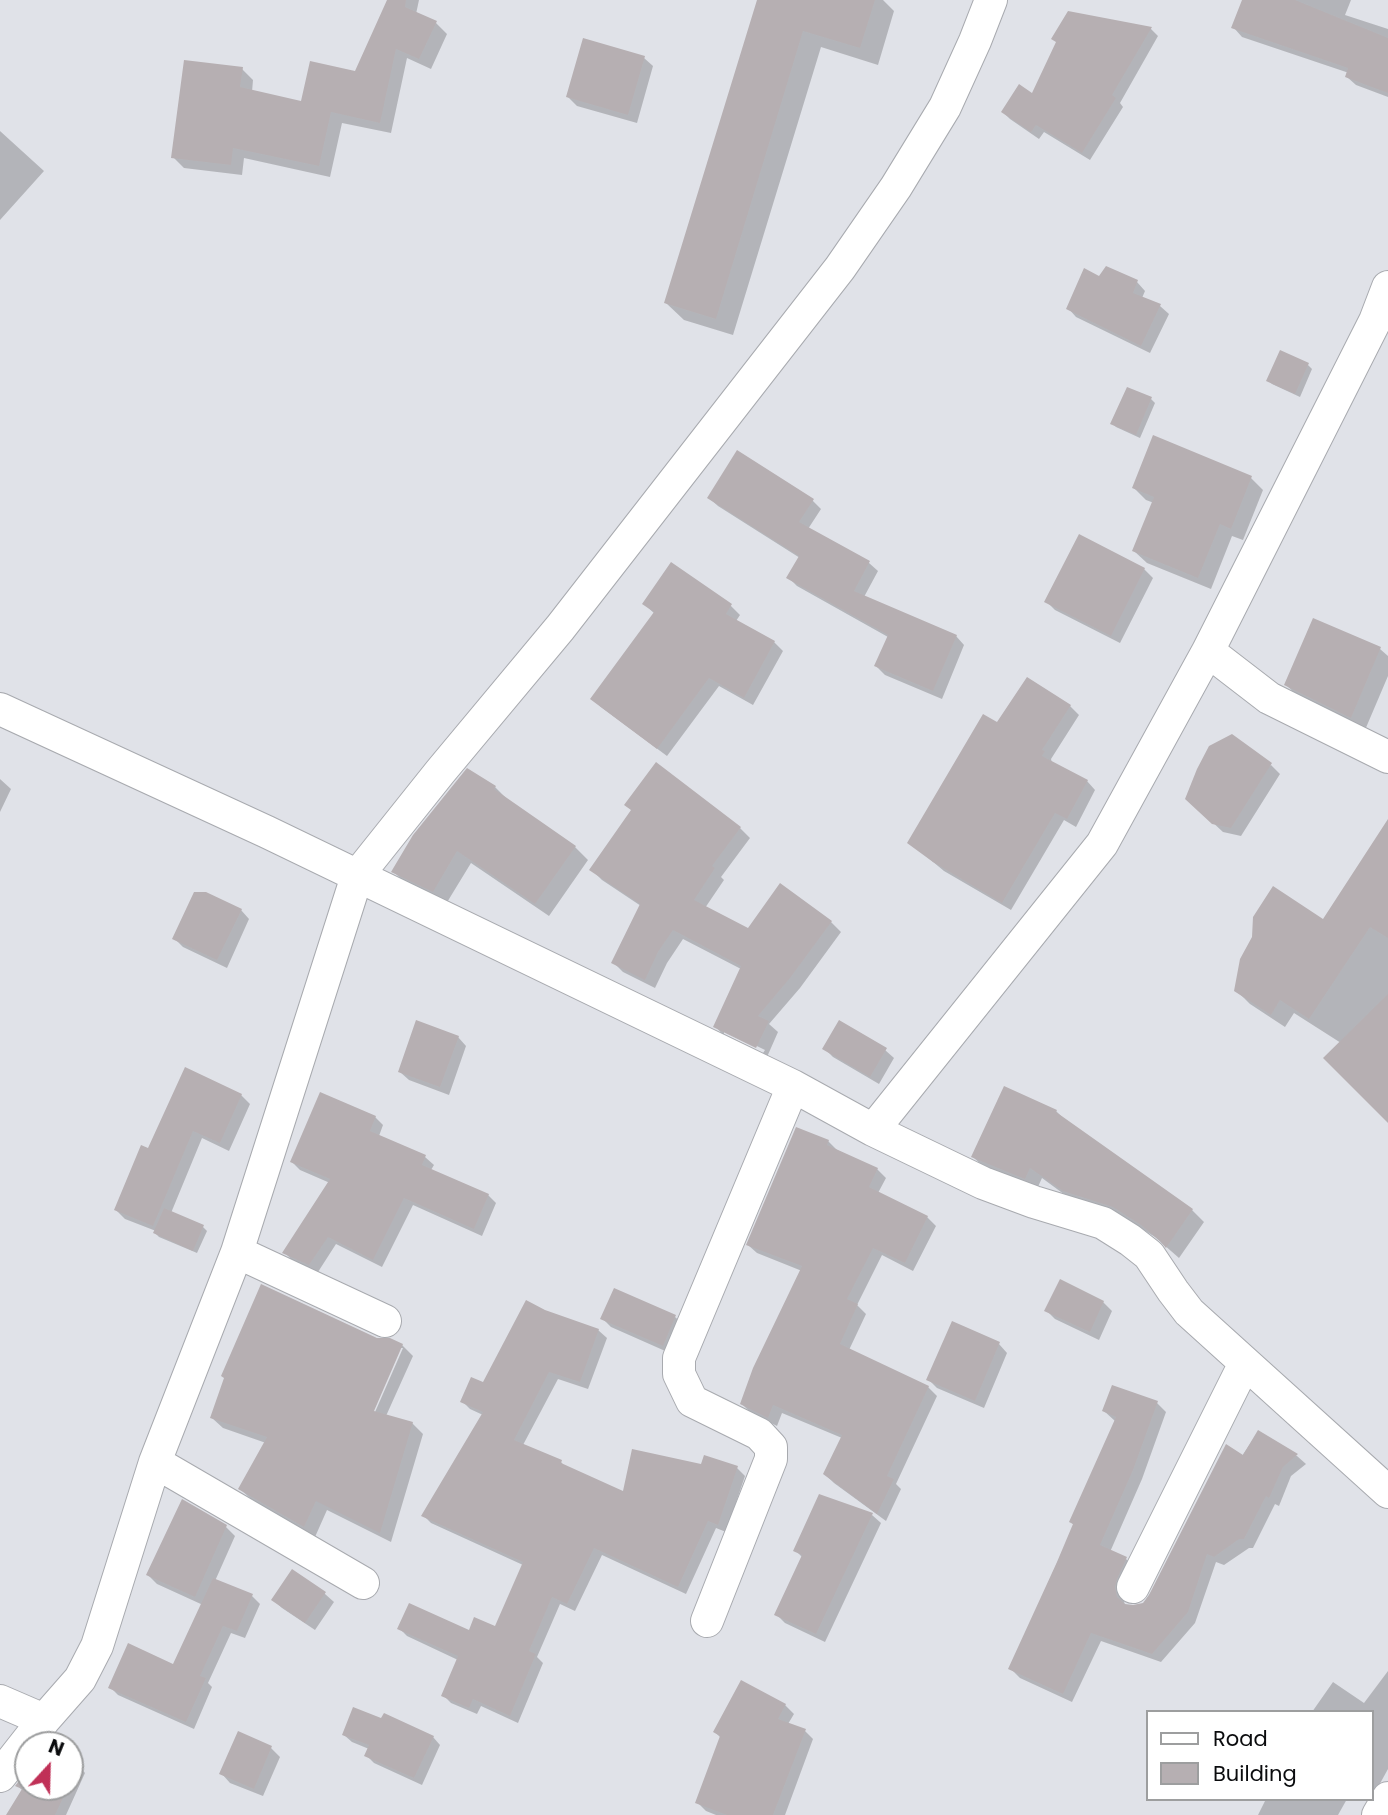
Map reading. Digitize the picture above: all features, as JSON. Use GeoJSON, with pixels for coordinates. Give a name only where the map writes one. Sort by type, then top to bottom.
{"type":"FeatureCollection","features":[{"type":"Feature","properties":{"kind":"street"},"geometry":{"type":"LineString","coordinates":[[0,1776],[79,1679],[97,1646],[155,1462],[237,1252],[357,876],[560,628],[840,268],[896,187],[945,107],[991,0]]}},
{"type":"Feature","properties":{"kind":"street"},"geometry":{"type":"LineString","coordinates":[[873,1130],[1102,844],[1208,651],[1375,321],[1388,287]]}},
{"type":"Feature","properties":{"kind":"street"},"geometry":{"type":"LineString","coordinates":[[1208,651],[1269,698],[1388,757]]}},
{"type":"Feature","properties":{"kind":"street"},"geometry":{"type":"LineString","coordinates":[[0,709],[267,832],[793,1086],[873,1130],[983,1183],[1103,1223],[1149,1255],[1189,1312],[1388,1492]]}},
{"type":"Feature","properties":{"kind":"street"},"geometry":{"type":"LineString","coordinates":[[707,1620],[771,1459],[771,1447],[758,1434],[692,1401],[679,1374],[679,1358],[793,1086]]}},
{"type":"Feature","properties":{"kind":"street"},"geometry":{"type":"LineString","coordinates":[[237,1252],[385,1321]]}},
{"type":"Feature","properties":{"kind":"street"},"geometry":{"type":"LineString","coordinates":[[1133,1587],[1245,1363]]}},
{"type":"Feature","properties":{"kind":"street"},"geometry":{"type":"LineString","coordinates":[[155,1462],[363,1583]]}},
{"type":"Feature","properties":{"kind":"street"},"geometry":{"type":"LineString","coordinates":[[0,1701],[44,1720]]}},
{"type":"Feature","properties":{"kind":"street"},"geometry":{"type":"LineString","coordinates":[[1378,1815],[1388,1798]]}},
{"type":"Feature","properties":{"kind":"building"},"geometry":{"type":"Polygon","coordinates":[[[387,0],[406,0],[405,7],[437,21],[419,59],[396,49],[380,123],[331,112],[319,166],[233,148],[231,165],[171,158],[184,60],[243,67],[240,87],[301,101],[310,61],[355,71],[387,0]]]}},
{"type":"Feature","properties":{"kind":"building"},"geometry":{"type":"Polygon","coordinates":[[[757,0],[875,0],[860,48],[803,31],[716,319],[664,303],[757,0]]]}},
{"type":"Feature","properties":{"kind":"building"},"geometry":{"type":"Polygon","coordinates":[[[1242,0],[1295,0],[1388,38],[1388,93],[1345,77],[1348,68],[1231,28],[1242,0]]]}},
{"type":"Feature","properties":{"kind":"building"},"geometry":{"type":"Polygon","coordinates":[[[1068,11],[1152,27],[1112,95],[1116,98],[1082,153],[1036,125],[1031,132],[1001,112],[1019,84],[1032,93],[1056,42],[1051,39],[1068,11]]]}},
{"type":"Feature","properties":{"kind":"building"},"geometry":{"type":"Polygon","coordinates":[[[583,38],[645,56],[628,115],[566,97],[583,38]]]}},
{"type":"Feature","properties":{"kind":"building"},"geometry":{"type":"Polygon","coordinates":[[[1106,266],[1138,280],[1133,293],[1161,304],[1141,346],[1066,309],[1084,268],[1099,276],[1106,266]]]}},
{"type":"Feature","properties":{"kind":"building"},"geometry":{"type":"Polygon","coordinates":[[[1280,350],[1309,363],[1295,394],[1266,381],[1280,350]]]}},
{"type":"Feature","properties":{"kind":"building"},"geometry":{"type":"Polygon","coordinates":[[[1127,387],[1152,397],[1136,435],[1110,424],[1127,387]]]}},
{"type":"Feature","properties":{"kind":"building"},"geometry":{"type":"Polygon","coordinates":[[[1153,435],[1252,476],[1231,529],[1220,524],[1198,578],[1132,551],[1154,497],[1132,488],[1153,435]]]}},
{"type":"Feature","properties":{"kind":"building"},"geometry":{"type":"Polygon","coordinates":[[[737,450],[814,499],[799,522],[870,561],[854,591],[957,635],[933,691],[874,666],[888,635],[786,578],[799,556],[707,498],[737,450]]]}},
{"type":"Feature","properties":{"kind":"building"},"geometry":{"type":"Polygon","coordinates":[[[1079,534],[1145,568],[1111,636],[1044,602],[1079,534]]]}},
{"type":"Feature","properties":{"kind":"building"},"geometry":{"type":"Polygon","coordinates":[[[671,562],[732,604],[726,614],[775,641],[744,698],[709,678],[657,749],[590,699],[654,612],[642,604],[671,562]]]}},
{"type":"Feature","properties":{"kind":"building"},"geometry":{"type":"Polygon","coordinates":[[[1313,618],[1381,647],[1351,718],[1284,685],[1313,618]]]}},
{"type":"Feature","properties":{"kind":"building"},"geometry":{"type":"Polygon","coordinates":[[[1027,677],[1071,705],[1042,750],[1045,751],[1042,756],[1088,780],[1067,819],[1055,813],[1002,903],[933,862],[907,843],[983,714],[997,722],[1027,677]]]}},
{"type":"Feature","properties":{"kind":"building"},"geometry":{"type":"Polygon","coordinates":[[[1232,734],[1272,763],[1231,828],[1212,824],[1185,799],[1209,746],[1232,734]]]}},
{"type":"Feature","properties":{"kind":"building"},"geometry":{"type":"Polygon","coordinates":[[[656,762],[741,827],[712,866],[715,868],[694,900],[748,928],[780,883],[832,921],[758,1016],[769,1021],[756,1048],[713,1027],[741,966],[673,930],[658,952],[645,980],[611,963],[640,904],[589,870],[631,810],[624,805],[656,762]]]}},
{"type":"Feature","properties":{"kind":"building"},"geometry":{"type":"Polygon","coordinates":[[[467,768],[496,786],[494,789],[576,846],[535,904],[457,851],[433,892],[391,872],[413,835],[467,768]]]}},
{"type":"Feature","properties":{"kind":"building"},"geometry":{"type":"Polygon","coordinates":[[[1388,819],[1388,938],[1370,927],[1309,1019],[1280,1000],[1271,1015],[1234,991],[1240,959],[1252,937],[1253,917],[1273,886],[1323,919],[1388,819]]]}},
{"type":"Feature","properties":{"kind":"building"},"geometry":{"type":"Polygon","coordinates":[[[194,892],[206,892],[242,909],[217,960],[172,939],[194,892]]]}},
{"type":"Feature","properties":{"kind":"building"},"geometry":{"type":"Polygon","coordinates":[[[1388,994],[1388,1123],[1323,1058],[1388,994]]]}},
{"type":"Feature","properties":{"kind":"building"},"geometry":{"type":"Polygon","coordinates":[[[416,1020],[459,1036],[440,1087],[398,1072],[416,1020]]]}},
{"type":"Feature","properties":{"kind":"building"},"geometry":{"type":"Polygon","coordinates":[[[839,1020],[887,1048],[870,1077],[822,1049],[839,1020]]]}},
{"type":"Feature","properties":{"kind":"building"},"geometry":{"type":"Polygon","coordinates":[[[185,1067],[242,1094],[220,1143],[193,1131],[153,1226],[114,1210],[141,1145],[148,1148],[185,1067]]]}},
{"type":"Feature","properties":{"kind":"building"},"geometry":{"type":"Polygon","coordinates":[[[1004,1086],[1057,1110],[1056,1112],[1193,1209],[1166,1248],[1141,1225],[1113,1207],[1063,1191],[1030,1168],[1025,1179],[971,1157],[1004,1086]]]}},
{"type":"Feature","properties":{"kind":"building"},"geometry":{"type":"Polygon","coordinates":[[[320,1092],[376,1116],[370,1131],[426,1155],[422,1165],[489,1194],[474,1229],[404,1198],[373,1260],[328,1237],[309,1265],[282,1253],[330,1179],[290,1162],[320,1092]]]}},
{"type":"Feature","properties":{"kind":"building"},"geometry":{"type":"Polygon","coordinates":[[[796,1127],[829,1140],[827,1145],[878,1168],[869,1187],[928,1216],[905,1263],[873,1248],[847,1299],[858,1304],[840,1344],[929,1386],[887,1476],[894,1479],[877,1514],[823,1474],[842,1435],[773,1405],[768,1418],[740,1404],[753,1368],[802,1266],[746,1245],[796,1127]]]}},
{"type":"Feature","properties":{"kind":"building"},"geometry":{"type":"Polygon","coordinates":[[[164,1208],[204,1225],[193,1251],[153,1233],[164,1208]]]}},
{"type":"Feature","properties":{"kind":"building"},"geometry":{"type":"Polygon","coordinates":[[[1060,1279],[1104,1301],[1090,1332],[1044,1311],[1060,1279]]]}},
{"type":"Feature","properties":{"kind":"building"},"geometry":{"type":"Polygon","coordinates":[[[261,1284],[377,1338],[390,1338],[403,1344],[374,1411],[413,1422],[380,1533],[316,1501],[304,1527],[238,1489],[267,1437],[210,1418],[224,1378],[221,1376],[261,1284]]]}},
{"type":"Feature","properties":{"kind":"building"},"geometry":{"type":"Polygon","coordinates":[[[614,1288],[676,1315],[663,1346],[600,1319],[614,1288]]]}},
{"type":"Feature","properties":{"kind":"building"},"geometry":{"type":"Polygon","coordinates":[[[526,1300],[545,1310],[599,1329],[580,1382],[549,1372],[514,1440],[562,1460],[561,1463],[623,1491],[632,1449],[701,1464],[704,1455],[738,1466],[718,1525],[708,1521],[678,1587],[594,1548],[567,1604],[552,1597],[529,1651],[536,1654],[510,1716],[473,1699],[469,1708],[441,1696],[458,1656],[397,1629],[409,1603],[469,1630],[474,1617],[495,1626],[523,1562],[421,1516],[483,1412],[460,1402],[471,1377],[483,1382],[526,1300]]]}},
{"type":"Feature","properties":{"kind":"building"},"geometry":{"type":"Polygon","coordinates":[[[952,1321],[1000,1342],[975,1401],[926,1380],[952,1321]]]}},
{"type":"Feature","properties":{"kind":"building"},"geometry":{"type":"Polygon","coordinates":[[[1112,1385],[1158,1401],[1133,1470],[1100,1545],[1127,1557],[1115,1587],[1117,1597],[1125,1604],[1143,1603],[1149,1595],[1226,1444],[1243,1455],[1258,1430],[1298,1454],[1283,1467],[1269,1498],[1266,1496],[1244,1539],[1239,1539],[1214,1557],[1207,1554],[1188,1612],[1152,1654],[1091,1633],[1063,1694],[1008,1669],[1057,1562],[1073,1524],[1069,1522],[1116,1417],[1102,1411],[1112,1385]]]}},
{"type":"Feature","properties":{"kind":"building"},"geometry":{"type":"Polygon","coordinates":[[[819,1494],[873,1513],[816,1634],[774,1615],[802,1555],[793,1551],[819,1494]]]}},
{"type":"Feature","properties":{"kind":"building"},"geometry":{"type":"Polygon","coordinates":[[[182,1499],[227,1525],[195,1597],[146,1575],[182,1499]]]}},
{"type":"Feature","properties":{"kind":"building"},"geometry":{"type":"Polygon","coordinates":[[[292,1569],[326,1592],[305,1623],[271,1600],[292,1569]]]}},
{"type":"Feature","properties":{"kind":"building"},"geometry":{"type":"Polygon","coordinates":[[[213,1578],[253,1594],[237,1631],[223,1626],[200,1676],[206,1678],[186,1722],[108,1688],[128,1643],[173,1664],[213,1578]]]}},
{"type":"Feature","properties":{"kind":"building"},"geometry":{"type":"Polygon","coordinates":[[[741,1680],[786,1704],[778,1719],[806,1729],[773,1815],[727,1815],[695,1803],[720,1736],[713,1732],[741,1680]]]}},
{"type":"Feature","properties":{"kind":"building"},"geometry":{"type":"Polygon","coordinates":[[[353,1707],[381,1718],[384,1713],[434,1736],[414,1778],[364,1756],[369,1745],[342,1735],[353,1707]]]}},
{"type":"Feature","properties":{"kind":"building"},"geometry":{"type":"Polygon","coordinates":[[[238,1731],[272,1746],[254,1789],[219,1774],[238,1731]]]}},
{"type":"Feature","properties":{"kind":"building"},"geometry":{"type":"Polygon","coordinates":[[[15,1801],[62,1801],[55,1815],[6,1815],[15,1801]]]}}]}
